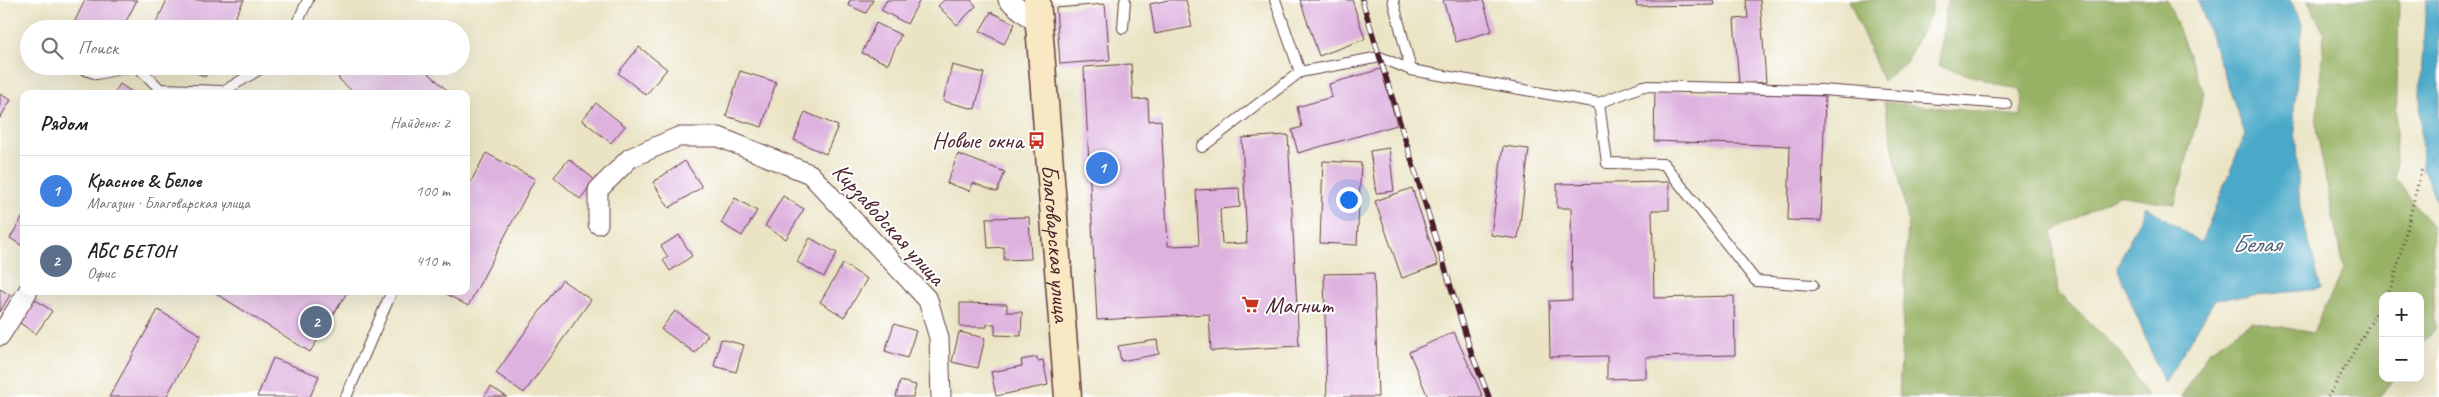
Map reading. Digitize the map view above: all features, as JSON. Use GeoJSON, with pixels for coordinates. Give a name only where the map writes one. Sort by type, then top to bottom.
{"type":"FeatureCollection","features":[{"type":"Feature","properties":{"kind":"street"},"geometry":{"type":"LineString","coordinates":[[1008,0],[1039,26]]}},
{"type":"Feature","properties":{"kind":"street","name":"Благоварская улица"},"geometry":{"type":"LineString","coordinates":[[1038,0],[1068,397]]}},
{"type":"Feature","properties":{"kind":"street","name":"Кирзаводская улица"},"geometry":{"type":"LineString","coordinates":[[598,224],[598,190],[630,158],[678,137],[719,137],[810,174],[928,300],[939,338],[941,397]]}},
{"type":"Feature","properties":{"kind":"street"},"geometry":{"type":"LineString","coordinates":[[0,336],[26,295]]}},
{"type":"Feature","properties":{"kind":"lane"},"geometry":{"type":"LineString","coordinates":[[298,20],[308,0]]}},
{"type":"Feature","properties":{"kind":"lane"},"geometry":{"type":"LineString","coordinates":[[1123,28],[1125,0]]}},
{"type":"Feature","properties":{"kind":"lane"},"geometry":{"type":"LineString","coordinates":[[1275,0],[1300,72]]}},
{"type":"Feature","properties":{"kind":"lane"},"geometry":{"type":"LineString","coordinates":[[1393,0],[1410,70]]}},
{"type":"Feature","properties":{"kind":"lane"},"geometry":{"type":"LineString","coordinates":[[1202,147],[1300,72],[1380,57],[1410,70],[1599,103],[1643,86],[1822,90],[2006,104]]}},
{"type":"Feature","properties":{"kind":"lane"},"geometry":{"type":"LineString","coordinates":[[145,75],[160,89],[192,90]]}},
{"type":"Feature","properties":{"kind":"lane"},"geometry":{"type":"LineString","coordinates":[[226,90],[250,75]]}},
{"type":"Feature","properties":{"kind":"lane"},"geometry":{"type":"LineString","coordinates":[[1599,103],[1607,163],[1664,164],[1756,281],[1813,284]]}},
{"type":"Feature","properties":{"kind":"lane"},"geometry":{"type":"LineString","coordinates":[[346,397],[390,295]]}},
{"type":"Feature","properties":{"kind":"path"},"geometry":{"type":"LineString","coordinates":[[2388,292],[2393,284],[2422,168]]}},
{"type":"Feature","properties":{"kind":"path"},"geometry":{"type":"LineString","coordinates":[[2328,397],[2379,308]]}},
{"type":"Feature","properties":{"kind":"green space"},"geometry":{"type":"Polygon","coordinates":[[[1849,0],[1932,0],[1932,11],[1906,62],[1883,81],[1849,0]]]}},
{"type":"Feature","properties":{"kind":"green space"},"geometry":{"type":"Polygon","coordinates":[[[1947,0],[2167,0],[2204,93],[2175,204],[2118,195],[2052,232],[2058,293],[2119,351],[2147,397],[1899,397],[1908,221],[1884,102],[2021,116],[2022,91],[1939,66],[1947,0]]]}},
{"type":"Feature","properties":{"kind":"green space"},"geometry":{"type":"Polygon","coordinates":[[[2308,0],[2399,0],[2395,178],[2432,227],[2435,328],[2424,342],[2424,292],[2379,292],[2379,382],[2392,382],[2380,397],[2181,397],[2209,351],[2252,321],[2313,333],[2343,269],[2316,127],[2324,34],[2308,0]]]}},
{"type":"Feature","properties":{"kind":"water","name":"Белая"},"geometry":{"type":"Polygon","coordinates":[[[2198,0],[2290,0],[2302,23],[2294,112],[2300,208],[2321,289],[2215,299],[2164,384],[2117,267],[2146,206],[2201,243],[2245,134],[2198,0]]]}},
{"type":"Feature","properties":{"kind":"water"},"geometry":{"type":"Polygon","coordinates":[[[2426,0],[2439,0],[2439,206],[2422,168],[2420,93],[2426,0]]]}},
{"type":"Feature","properties":{"kind":"building"},"geometry":{"type":"Polygon","coordinates":[[[85,0],[137,0],[127,20],[75,20],[85,0]]]}},
{"type":"Feature","properties":{"kind":"building"},"geometry":{"type":"Polygon","coordinates":[[[167,0],[244,0],[234,20],[157,20],[167,0]]]}},
{"type":"Feature","properties":{"kind":"building"},"geometry":{"type":"Polygon","coordinates":[[[850,0],[873,0],[866,13],[848,5],[850,0]]]}},
{"type":"Feature","properties":{"kind":"building"},"geometry":{"type":"Polygon","coordinates":[[[887,0],[920,0],[907,24],[881,10],[887,0]]]}},
{"type":"Feature","properties":{"kind":"building"},"geometry":{"type":"Polygon","coordinates":[[[944,0],[971,0],[976,6],[957,25],[938,6],[944,0]]]}},
{"type":"Feature","properties":{"kind":"building"},"geometry":{"type":"Polygon","coordinates":[[[1168,0],[1186,0],[1192,27],[1155,34],[1150,4],[1168,0]]]}},
{"type":"Feature","properties":{"kind":"building"},"geometry":{"type":"Polygon","coordinates":[[[1300,0],[1352,0],[1365,39],[1319,56],[1300,0]]]}},
{"type":"Feature","properties":{"kind":"building"},"geometry":{"type":"Polygon","coordinates":[[[1443,0],[1483,0],[1492,31],[1456,42],[1443,0]]]}},
{"type":"Feature","properties":{"kind":"building"},"geometry":{"type":"Polygon","coordinates":[[[1636,0],[1713,0],[1714,5],[1637,6],[1636,0]]]}},
{"type":"Feature","properties":{"kind":"building"},"geometry":{"type":"Polygon","coordinates":[[[1746,0],[1760,0],[1766,82],[1739,84],[1734,19],[1748,18],[1746,0]]]}},
{"type":"Feature","properties":{"kind":"building"},"geometry":{"type":"Polygon","coordinates":[[[1105,4],[1110,60],[1060,64],[1056,8],[1105,4]]]}},
{"type":"Feature","properties":{"kind":"building"},"geometry":{"type":"Polygon","coordinates":[[[991,12],[1015,24],[1004,44],[980,31],[991,12]]]}},
{"type":"Feature","properties":{"kind":"building"},"geometry":{"type":"Polygon","coordinates":[[[876,23],[901,35],[888,64],[862,53],[876,23]]]}},
{"type":"Feature","properties":{"kind":"building"},"geometry":{"type":"Polygon","coordinates":[[[639,47],[667,69],[646,95],[618,73],[639,47]]]}},
{"type":"Feature","properties":{"kind":"building"},"geometry":{"type":"Polygon","coordinates":[[[1131,64],[1133,100],[1148,99],[1149,121],[1161,120],[1168,246],[1199,245],[1196,190],[1239,188],[1240,207],[1220,209],[1222,244],[1247,243],[1242,138],[1288,135],[1299,346],[1211,351],[1209,314],[1097,320],[1084,67],[1131,64]]]}},
{"type":"Feature","properties":{"kind":"building"},"geometry":{"type":"Polygon","coordinates":[[[952,65],[984,73],[975,109],[943,101],[952,65]]]}},
{"type":"Feature","properties":{"kind":"building"},"geometry":{"type":"Polygon","coordinates":[[[1381,69],[1397,125],[1298,153],[1292,130],[1302,127],[1297,107],[1332,97],[1329,84],[1381,69]]]}},
{"type":"Feature","properties":{"kind":"building"},"geometry":{"type":"Polygon","coordinates":[[[740,71],[776,82],[762,127],[726,116],[740,71]]]}},
{"type":"Feature","properties":{"kind":"building"},"geometry":{"type":"Polygon","coordinates":[[[341,75],[431,75],[447,90],[351,90],[338,78],[341,75]]]}},
{"type":"Feature","properties":{"kind":"building"},"geometry":{"type":"Polygon","coordinates":[[[120,84],[129,90],[116,90],[120,84]]]}},
{"type":"Feature","properties":{"kind":"building"},"geometry":{"type":"Polygon","coordinates":[[[1655,91],[1825,96],[1821,221],[1788,220],[1790,146],[1654,141],[1655,91]]]}},
{"type":"Feature","properties":{"kind":"building"},"geometry":{"type":"Polygon","coordinates":[[[0,94],[11,100],[0,118],[0,94]]]}},
{"type":"Feature","properties":{"kind":"building"},"geometry":{"type":"Polygon","coordinates":[[[596,103],[625,126],[611,143],[582,120],[596,103]]]}},
{"type":"Feature","properties":{"kind":"building"},"geometry":{"type":"Polygon","coordinates":[[[805,112],[838,126],[826,154],[794,140],[805,112]]]}},
{"type":"Feature","properties":{"kind":"building"},"geometry":{"type":"Polygon","coordinates":[[[1503,146],[1529,149],[1518,239],[1491,235],[1503,146]]]}},
{"type":"Feature","properties":{"kind":"building"},"geometry":{"type":"Polygon","coordinates":[[[1389,148],[1394,191],[1376,193],[1370,151],[1389,148]]]}},
{"type":"Feature","properties":{"kind":"building"},"geometry":{"type":"Polygon","coordinates":[[[486,153],[535,179],[468,306],[448,295],[470,295],[470,183],[486,153]]]}},
{"type":"Feature","properties":{"kind":"building"},"geometry":{"type":"Polygon","coordinates":[[[958,154],[1005,172],[997,192],[973,183],[970,191],[947,183],[958,154]]]}},
{"type":"Feature","properties":{"kind":"building"},"geometry":{"type":"Polygon","coordinates":[[[569,159],[595,180],[580,199],[554,177],[569,159]]]}},
{"type":"Feature","properties":{"kind":"building"},"geometry":{"type":"Polygon","coordinates":[[[685,161],[702,187],[669,208],[653,182],[685,161]]]}},
{"type":"Feature","properties":{"kind":"building"},"geometry":{"type":"Polygon","coordinates":[[[1323,161],[1361,163],[1357,245],[1320,243],[1323,161]]]}},
{"type":"Feature","properties":{"kind":"building"},"geometry":{"type":"Polygon","coordinates":[[[1669,182],[1669,210],[1652,210],[1654,298],[1734,296],[1735,355],[1646,357],[1646,378],[1607,379],[1607,356],[1550,357],[1549,301],[1572,300],[1571,208],[1557,208],[1557,184],[1669,182]]]}},
{"type":"Feature","properties":{"kind":"building"},"geometry":{"type":"Polygon","coordinates":[[[1412,188],[1438,265],[1402,278],[1375,201],[1412,188]]]}},
{"type":"Feature","properties":{"kind":"building"},"geometry":{"type":"Polygon","coordinates":[[[783,196],[804,209],[786,239],[765,226],[783,196]]]}},
{"type":"Feature","properties":{"kind":"building"},"geometry":{"type":"Polygon","coordinates":[[[735,198],[757,211],[742,236],[721,223],[735,198]]]}},
{"type":"Feature","properties":{"kind":"building"},"geometry":{"type":"Polygon","coordinates":[[[1029,217],[1031,259],[1004,260],[1004,247],[988,248],[986,218],[1029,217]]]}},
{"type":"Feature","properties":{"kind":"building"},"geometry":{"type":"Polygon","coordinates":[[[20,222],[20,244],[10,238],[20,222]]]}},
{"type":"Feature","properties":{"kind":"building"},"geometry":{"type":"Polygon","coordinates":[[[679,235],[692,256],[670,271],[663,260],[668,257],[661,246],[679,235]]]}},
{"type":"Feature","properties":{"kind":"building"},"geometry":{"type":"Polygon","coordinates":[[[810,238],[837,253],[824,277],[797,262],[810,238]]]}},
{"type":"Feature","properties":{"kind":"building"},"geometry":{"type":"Polygon","coordinates":[[[843,264],[867,279],[844,317],[820,302],[843,264]]]}},
{"type":"Feature","properties":{"kind":"building"},"geometry":{"type":"Polygon","coordinates":[[[1374,273],[1378,397],[1327,397],[1324,274],[1374,273]]]}},
{"type":"Feature","properties":{"kind":"building"},"geometry":{"type":"Polygon","coordinates":[[[562,280],[591,300],[524,393],[496,373],[562,280]]]}},
{"type":"Feature","properties":{"kind":"building"},"geometry":{"type":"Polygon","coordinates":[[[0,289],[10,295],[0,312],[0,289]]]}},
{"type":"Feature","properties":{"kind":"building"},"geometry":{"type":"Polygon","coordinates":[[[218,295],[346,295],[310,352],[218,295]]]}},
{"type":"Feature","properties":{"kind":"building"},"geometry":{"type":"Polygon","coordinates":[[[33,298],[52,311],[36,334],[17,321],[33,298]]]}},
{"type":"Feature","properties":{"kind":"building"},"geometry":{"type":"Polygon","coordinates":[[[960,303],[1007,304],[1007,312],[1022,312],[1021,336],[995,335],[995,324],[987,324],[987,327],[960,327],[960,303]]]}},
{"type":"Feature","properties":{"kind":"building"},"geometry":{"type":"Polygon","coordinates":[[[158,310],[201,335],[166,397],[109,397],[158,310]]]}},
{"type":"Feature","properties":{"kind":"building"},"geometry":{"type":"Polygon","coordinates":[[[675,311],[708,335],[695,353],[661,329],[675,311]]]}},
{"type":"Feature","properties":{"kind":"building"},"geometry":{"type":"Polygon","coordinates":[[[894,324],[916,331],[907,358],[885,351],[894,324]]]}},
{"type":"Feature","properties":{"kind":"building"},"geometry":{"type":"Polygon","coordinates":[[[959,332],[985,338],[978,368],[952,362],[959,332]]]}},
{"type":"Feature","properties":{"kind":"building"},"geometry":{"type":"Polygon","coordinates":[[[1454,332],[1483,397],[1428,397],[1409,352],[1454,332]]]}},
{"type":"Feature","properties":{"kind":"building"},"geometry":{"type":"Polygon","coordinates":[[[721,339],[744,345],[736,372],[714,366],[721,339]]]}},
{"type":"Feature","properties":{"kind":"building"},"geometry":{"type":"Polygon","coordinates":[[[1157,340],[1159,354],[1121,361],[1118,346],[1157,340]]]}},
{"type":"Feature","properties":{"kind":"building"},"geometry":{"type":"Polygon","coordinates":[[[1037,357],[1038,361],[1043,360],[1048,385],[996,396],[991,372],[1022,366],[1021,360],[1037,357]]]}},
{"type":"Feature","properties":{"kind":"building"},"geometry":{"type":"Polygon","coordinates":[[[273,358],[319,376],[310,397],[257,397],[273,358]]]}},
{"type":"Feature","properties":{"kind":"building"},"geometry":{"type":"Polygon","coordinates":[[[900,381],[916,385],[913,397],[896,397],[900,381]]]}},
{"type":"Feature","properties":{"kind":"building"},"geometry":{"type":"Polygon","coordinates":[[[491,387],[507,397],[484,397],[491,387]]]}},
{"type":"Feature","properties":{"kind":"ferry route"},"geometry":{"type":"LineString","coordinates":[[2422,168],[2439,146]]}},
{"type":"Feature","properties":{"kind":"railway"},"geometry":{"type":"LineString","coordinates":[[1362,0],[1471,352],[1489,397]]}},
{"type":"Feature","properties":{"kind":"place","name":"Новые окна"},"geometry":{"type":"Point","coordinates":[1037,140]}},
{"type":"Feature","properties":{"kind":"place","name":"Красное & Белое"},"geometry":{"type":"Point","coordinates":[1102,168]}},
{"type":"Feature","properties":{"kind":"place","name":"Магнит"},"geometry":{"type":"Point","coordinates":[1251,305]}},
{"type":"Feature","properties":{"kind":"place","name":"АБС БЕТОН"},"geometry":{"type":"Point","coordinates":[316,322]}}]}
